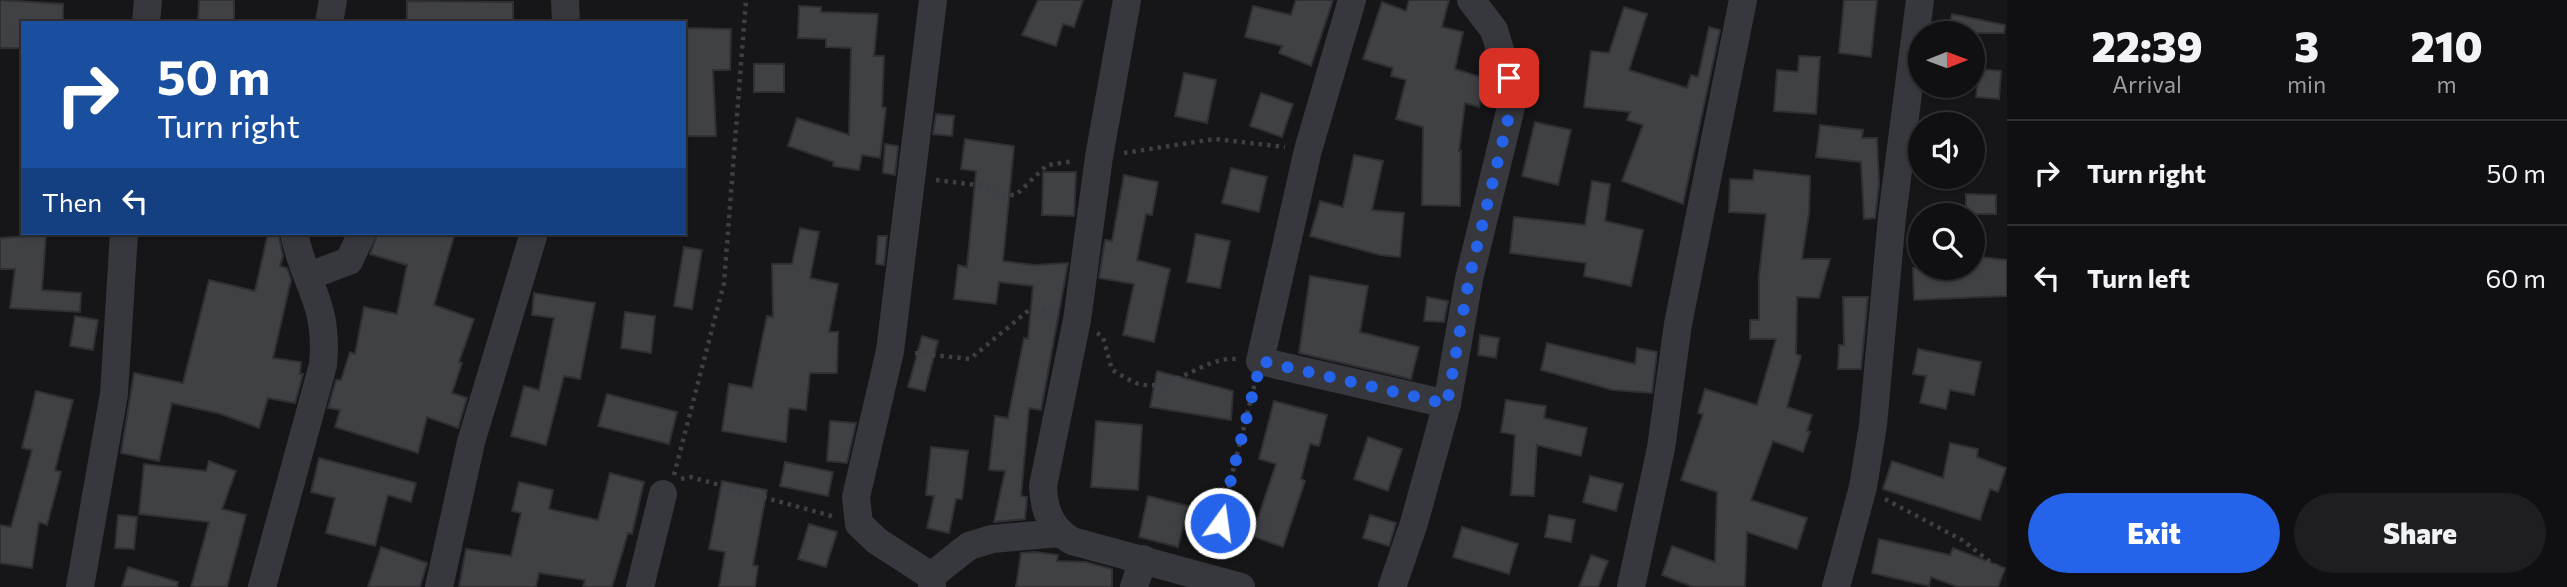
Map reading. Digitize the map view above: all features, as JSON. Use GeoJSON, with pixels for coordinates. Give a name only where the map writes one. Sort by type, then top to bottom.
{"type":"FeatureCollection","features":[{"type":"Feature","properties":{"kind":"street"},"geometry":{"type":"LineString","coordinates":[[146,21],[148,0]]}},
{"type":"Feature","properties":{"kind":"street"},"geometry":{"type":"LineString","coordinates":[[330,21],[333,0]]}},
{"type":"Feature","properties":{"kind":"street"},"geometry":{"type":"LineString","coordinates":[[565,0],[566,21]]}},
{"type":"Feature","properties":{"kind":"street"},"geometry":{"type":"LineString","coordinates":[[933,0],[890,351],[856,497],[859,524],[877,541],[932,581],[969,546],[992,539],[1059,533]]}},
{"type":"Feature","properties":{"kind":"street"},"geometry":{"type":"LineString","coordinates":[[1127,0],[1099,157],[1077,320],[1043,485],[1044,508],[1059,533],[1072,541],[1241,587]]}},
{"type":"Feature","properties":{"kind":"street"},"geometry":{"type":"LineString","coordinates":[[1352,0],[1308,150],[1261,361],[1447,404]]}},
{"type":"Feature","properties":{"kind":"street"},"geometry":{"type":"LineString","coordinates":[[1392,587],[1414,523],[1447,404],[1469,279],[1514,95],[1493,30],[1471,0]]}},
{"type":"Feature","properties":{"kind":"street"},"geometry":{"type":"LineString","coordinates":[[1631,587],[1661,448],[1678,324],[1743,0]]}},
{"type":"Feature","properties":{"kind":"street"},"geometry":{"type":"LineString","coordinates":[[1836,587],[1863,487],[1873,425],[1892,217],[1920,0]]}},
{"type":"Feature","properties":{"kind":"street"},"geometry":{"type":"LineString","coordinates":[[80,587],[114,394],[124,235]]}},
{"type":"Feature","properties":{"kind":"street"},"geometry":{"type":"LineString","coordinates":[[262,587],[323,365],[326,335],[321,309],[295,235]]}},
{"type":"Feature","properties":{"kind":"street"},"geometry":{"type":"LineString","coordinates":[[309,276],[349,261],[361,235]]}},
{"type":"Feature","properties":{"kind":"street"},"geometry":{"type":"LineString","coordinates":[[439,587],[471,442],[533,235]]}},
{"type":"Feature","properties":{"kind":"street"},"geometry":{"type":"LineString","coordinates":[[640,587],[663,494]]}},
{"type":"Feature","properties":{"kind":"street"},"geometry":{"type":"LineString","coordinates":[[1135,587],[1143,559]]}},
{"type":"Feature","properties":{"kind":"path"},"geometry":{"type":"LineString","coordinates":[[746,0],[724,283],[672,480],[691,477],[859,524]]}},
{"type":"Feature","properties":{"kind":"path"},"geometry":{"type":"LineString","coordinates":[[1207,577],[1261,361]]}},
{"type":"Feature","properties":{"kind":"path"},"geometry":{"type":"LineString","coordinates":[[1863,487],[1962,540],[2007,575]]}},
{"type":"Feature","properties":{"kind":"building"},"geometry":{"type":"Polygon","coordinates":[[[0,0],[63,4],[63,21],[21,21],[21,48],[0,48],[0,0]]]}},
{"type":"Feature","properties":{"kind":"building"},"geometry":{"type":"Polygon","coordinates":[[[199,0],[234,0],[234,21],[198,21],[199,0]]]}},
{"type":"Feature","properties":{"kind":"building"},"geometry":{"type":"Polygon","coordinates":[[[1038,0],[1083,0],[1074,27],[1063,24],[1056,46],[1022,35],[1038,0]]]}},
{"type":"Feature","properties":{"kind":"building"},"geometry":{"type":"Polygon","coordinates":[[[1296,0],[1333,0],[1311,66],[1279,53],[1282,46],[1245,37],[1253,6],[1291,15],[1296,0]]]}},
{"type":"Feature","properties":{"kind":"building"},"geometry":{"type":"Polygon","coordinates":[[[1409,0],[1449,0],[1442,27],[1463,32],[1455,69],[1487,79],[1479,107],[1465,103],[1459,151],[1460,206],[1422,205],[1423,127],[1396,119],[1406,80],[1391,76],[1393,68],[1363,59],[1382,2],[1406,11],[1409,0]]]}},
{"type":"Feature","properties":{"kind":"building"},"geometry":{"type":"Polygon","coordinates":[[[1844,0],[1877,0],[1871,57],[1839,53],[1844,0]]]}},
{"type":"Feature","properties":{"kind":"building"},"geometry":{"type":"Polygon","coordinates":[[[407,1],[513,2],[513,21],[407,21],[407,1]]]}},
{"type":"Feature","properties":{"kind":"building"},"geometry":{"type":"Polygon","coordinates":[[[799,6],[821,7],[821,12],[878,14],[874,56],[884,56],[882,107],[886,108],[880,158],[862,155],[859,170],[833,166],[834,162],[788,146],[797,118],[849,135],[851,48],[826,47],[826,39],[798,38],[799,6]]]}},
{"type":"Feature","properties":{"kind":"building"},"geometry":{"type":"Polygon","coordinates":[[[1624,7],[1647,14],[1629,70],[1687,88],[1691,75],[1698,77],[1709,27],[1720,30],[1683,204],[1622,181],[1643,125],[1627,120],[1630,112],[1584,107],[1591,51],[1609,53],[1624,7]]]}},
{"type":"Feature","properties":{"kind":"building"},"geometry":{"type":"Polygon","coordinates":[[[1952,14],[2005,25],[2004,33],[1985,33],[1985,21],[1951,21],[1952,14]]]}},
{"type":"Feature","properties":{"kind":"building"},"geometry":{"type":"Polygon","coordinates":[[[686,28],[731,29],[730,70],[713,70],[716,136],[686,136],[686,28]]]}},
{"type":"Feature","properties":{"kind":"building"},"geometry":{"type":"Polygon","coordinates":[[[1799,56],[1820,57],[1816,114],[1774,111],[1777,70],[1798,72],[1799,56]]]}},
{"type":"Feature","properties":{"kind":"building"},"geometry":{"type":"Polygon","coordinates":[[[754,64],[784,64],[784,92],[754,92],[754,64]]]}},
{"type":"Feature","properties":{"kind":"building"},"geometry":{"type":"Polygon","coordinates":[[[1985,70],[2001,71],[1999,99],[1985,98],[1985,70]]]}},
{"type":"Feature","properties":{"kind":"building"},"geometry":{"type":"Polygon","coordinates":[[[1184,73],[1216,80],[1207,123],[1175,116],[1184,73]]]}},
{"type":"Feature","properties":{"kind":"building"},"geometry":{"type":"Polygon","coordinates":[[[1261,93],[1293,104],[1282,137],[1250,126],[1261,93]]]}},
{"type":"Feature","properties":{"kind":"building"},"geometry":{"type":"Polygon","coordinates":[[[936,114],[954,116],[952,136],[933,134],[936,114]]]}},
{"type":"Feature","properties":{"kind":"building"},"geometry":{"type":"Polygon","coordinates":[[[1535,122],[1571,130],[1558,185],[1522,176],[1535,122]]]}},
{"type":"Feature","properties":{"kind":"building"},"geometry":{"type":"Polygon","coordinates":[[[1820,125],[1863,130],[1862,138],[1877,138],[1879,184],[1875,218],[1864,219],[1861,162],[1816,157],[1820,125]]]}},
{"type":"Feature","properties":{"kind":"building"},"geometry":{"type":"Polygon","coordinates":[[[965,139],[1014,146],[1003,261],[1034,265],[1068,263],[1041,410],[1029,408],[1021,496],[1027,497],[1025,519],[994,522],[1005,471],[989,470],[995,416],[1008,418],[1024,338],[1028,339],[1033,286],[999,282],[996,304],[954,299],[958,265],[967,267],[976,171],[961,169],[965,139]]]}},
{"type":"Feature","properties":{"kind":"building"},"geometry":{"type":"Polygon","coordinates":[[[885,144],[898,146],[895,175],[883,173],[885,144]]]}},
{"type":"Feature","properties":{"kind":"building"},"geometry":{"type":"Polygon","coordinates":[[[1354,155],[1383,161],[1372,210],[1404,213],[1400,257],[1380,255],[1310,236],[1320,201],[1343,207],[1354,155]]]}},
{"type":"Feature","properties":{"kind":"building"},"geometry":{"type":"Polygon","coordinates":[[[1231,168],[1267,177],[1259,212],[1222,203],[1231,168]]]}},
{"type":"Feature","properties":{"kind":"building"},"geometry":{"type":"Polygon","coordinates":[[[1754,170],[1810,176],[1809,213],[1802,259],[1830,259],[1819,298],[1797,297],[1796,354],[1801,356],[1787,407],[1812,415],[1807,431],[1810,432],[1803,452],[1773,441],[1751,500],[1807,518],[1797,549],[1747,532],[1745,587],[1693,587],[1662,575],[1672,546],[1715,562],[1717,492],[1681,480],[1703,414],[1698,413],[1705,389],[1757,405],[1776,339],[1750,339],[1750,320],[1759,320],[1759,276],[1766,214],[1729,212],[1730,179],[1753,180],[1754,170]]]}},
{"type":"Feature","properties":{"kind":"building"},"geometry":{"type":"Polygon","coordinates":[[[1043,172],[1076,172],[1074,216],[1042,215],[1043,172]]]}},
{"type":"Feature","properties":{"kind":"building"},"geometry":{"type":"Polygon","coordinates":[[[1124,175],[1158,182],[1152,215],[1146,214],[1137,260],[1170,269],[1154,342],[1123,335],[1134,284],[1099,278],[1105,240],[1112,241],[1124,175]]]}},
{"type":"Feature","properties":{"kind":"building"},"geometry":{"type":"Polygon","coordinates":[[[1592,181],[1610,184],[1605,221],[1643,230],[1631,286],[1584,276],[1586,263],[1510,253],[1514,217],[1585,225],[1592,181]]]}},
{"type":"Feature","properties":{"kind":"building"},"geometry":{"type":"Polygon","coordinates":[[[1966,194],[1996,195],[1996,214],[1985,214],[1985,203],[1966,203],[1966,194]]]}},
{"type":"Feature","properties":{"kind":"building"},"geometry":{"type":"Polygon","coordinates":[[[800,228],[819,232],[810,278],[838,284],[829,332],[838,332],[837,373],[810,373],[806,410],[789,408],[786,442],[722,431],[729,384],[752,388],[767,316],[773,317],[772,264],[792,264],[800,228]]]}},
{"type":"Feature","properties":{"kind":"building"},"geometry":{"type":"Polygon","coordinates":[[[1196,234],[1230,241],[1220,288],[1187,282],[1196,234]]]}},
{"type":"Feature","properties":{"kind":"building"},"geometry":{"type":"Polygon","coordinates":[[[46,235],[42,290],[81,293],[80,312],[10,308],[15,269],[0,269],[0,238],[46,235]]]}},
{"type":"Feature","properties":{"kind":"building"},"geometry":{"type":"Polygon","coordinates":[[[268,235],[278,235],[283,256],[280,266],[287,268],[291,280],[273,358],[301,362],[300,374],[303,374],[295,403],[268,398],[259,428],[221,414],[172,403],[159,461],[121,453],[134,373],[183,383],[209,280],[255,291],[268,235]]]}},
{"type":"Feature","properties":{"kind":"building"},"geometry":{"type":"Polygon","coordinates":[[[377,235],[454,235],[434,305],[474,319],[459,362],[462,363],[452,393],[467,398],[458,428],[427,417],[418,453],[335,427],[340,410],[328,408],[336,380],[341,380],[350,352],[355,354],[364,307],[397,314],[407,265],[370,254],[377,235]]]}},
{"type":"Feature","properties":{"kind":"building"},"geometry":{"type":"Polygon","coordinates":[[[878,236],[887,236],[884,265],[876,264],[878,236]]]}},
{"type":"Feature","properties":{"kind":"building"},"geometry":{"type":"Polygon","coordinates":[[[684,247],[702,250],[692,309],[674,306],[684,247]]]}},
{"type":"Feature","properties":{"kind":"building"},"geometry":{"type":"Polygon","coordinates":[[[1985,257],[2007,260],[2007,296],[1914,300],[1913,280],[1985,280],[1985,257]]]}},
{"type":"Feature","properties":{"kind":"building"},"geometry":{"type":"Polygon","coordinates":[[[1310,276],[1368,286],[1360,332],[1419,347],[1411,379],[1299,353],[1310,276]]]}},
{"type":"Feature","properties":{"kind":"building"},"geometry":{"type":"Polygon","coordinates":[[[534,293],[595,303],[580,379],[564,376],[546,445],[511,436],[524,386],[539,390],[554,318],[532,315],[534,293]]]}},
{"type":"Feature","properties":{"kind":"building"},"geometry":{"type":"Polygon","coordinates":[[[1427,297],[1448,301],[1444,322],[1424,321],[1427,297]]]}},
{"type":"Feature","properties":{"kind":"building"},"geometry":{"type":"Polygon","coordinates":[[[1843,297],[1868,297],[1861,369],[1838,369],[1839,345],[1844,345],[1843,297]]]}},
{"type":"Feature","properties":{"kind":"building"},"geometry":{"type":"Polygon","coordinates":[[[625,312],[655,316],[651,353],[621,348],[625,312]]]}},
{"type":"Feature","properties":{"kind":"building"},"geometry":{"type":"Polygon","coordinates":[[[75,316],[98,320],[93,350],[70,346],[75,316]]]}},
{"type":"Feature","properties":{"kind":"building"},"geometry":{"type":"Polygon","coordinates":[[[1480,335],[1499,338],[1496,358],[1478,355],[1480,335]]]}},
{"type":"Feature","properties":{"kind":"building"},"geometry":{"type":"Polygon","coordinates":[[[922,336],[938,341],[925,391],[908,387],[922,336]]]}},
{"type":"Feature","properties":{"kind":"building"},"geometry":{"type":"Polygon","coordinates":[[[1547,343],[1635,364],[1637,348],[1657,352],[1652,393],[1613,390],[1541,370],[1547,343]]]}},
{"type":"Feature","properties":{"kind":"building"},"geometry":{"type":"Polygon","coordinates":[[[1918,349],[1981,362],[1974,395],[1950,390],[1946,409],[1920,403],[1926,376],[1913,374],[1918,349]]]}},
{"type":"Feature","properties":{"kind":"building"},"geometry":{"type":"Polygon","coordinates":[[[1157,371],[1233,391],[1231,420],[1150,407],[1157,371]]]}},
{"type":"Feature","properties":{"kind":"building"},"geometry":{"type":"Polygon","coordinates":[[[36,391],[73,400],[55,470],[61,472],[47,525],[39,522],[32,568],[0,563],[0,525],[11,527],[32,450],[22,448],[36,391]]]}},
{"type":"Feature","properties":{"kind":"building"},"geometry":{"type":"Polygon","coordinates":[[[607,394],[677,412],[669,444],[598,426],[607,394]]]}},
{"type":"Feature","properties":{"kind":"building"},"geometry":{"type":"Polygon","coordinates":[[[1506,400],[1546,406],[1544,418],[1587,428],[1581,456],[1537,445],[1534,496],[1511,495],[1515,435],[1501,432],[1506,400]]]}},
{"type":"Feature","properties":{"kind":"building"},"geometry":{"type":"Polygon","coordinates":[[[1274,401],[1327,415],[1319,446],[1310,444],[1301,479],[1305,481],[1283,547],[1252,536],[1276,464],[1259,459],[1274,401]]]}},
{"type":"Feature","properties":{"kind":"building"},"geometry":{"type":"Polygon","coordinates":[[[830,421],[856,423],[847,463],[827,461],[830,421]]]}},
{"type":"Feature","properties":{"kind":"building"},"geometry":{"type":"Polygon","coordinates":[[[1096,421],[1142,425],[1138,490],[1091,487],[1096,421]]]}},
{"type":"Feature","properties":{"kind":"building"},"geometry":{"type":"Polygon","coordinates":[[[1368,437],[1402,449],[1388,491],[1354,479],[1368,437]]]}},
{"type":"Feature","properties":{"kind":"building"},"geometry":{"type":"Polygon","coordinates":[[[1950,443],[1978,449],[1977,457],[2006,468],[1998,492],[1990,489],[1980,520],[1883,489],[1892,461],[1943,478],[1950,443]]]}},
{"type":"Feature","properties":{"kind":"building"},"geometry":{"type":"Polygon","coordinates":[[[931,447],[968,451],[962,499],[956,499],[949,533],[927,528],[934,496],[926,495],[931,447]]]}},
{"type":"Feature","properties":{"kind":"building"},"geometry":{"type":"Polygon","coordinates":[[[319,458],[416,483],[411,502],[388,495],[375,546],[326,533],[335,498],[311,492],[319,458]]]}},
{"type":"Feature","properties":{"kind":"building"},"geometry":{"type":"Polygon","coordinates":[[[209,461],[236,471],[222,509],[246,515],[227,587],[191,587],[209,522],[139,514],[144,464],[206,471],[209,461]]]}},
{"type":"Feature","properties":{"kind":"building"},"geometry":{"type":"Polygon","coordinates":[[[785,462],[833,472],[828,496],[780,486],[785,462]]]}},
{"type":"Feature","properties":{"kind":"building"},"geometry":{"type":"Polygon","coordinates":[[[610,473],[644,482],[632,534],[628,533],[612,587],[583,587],[585,580],[539,573],[536,587],[459,587],[466,549],[511,556],[521,513],[512,511],[519,482],[553,490],[549,509],[598,520],[610,473]]]}},
{"type":"Feature","properties":{"kind":"building"},"geometry":{"type":"Polygon","coordinates":[[[1590,476],[1623,484],[1616,511],[1583,502],[1590,476]]]}},
{"type":"Feature","properties":{"kind":"building"},"geometry":{"type":"Polygon","coordinates":[[[722,481],[767,490],[753,565],[758,566],[755,587],[719,587],[725,552],[709,549],[722,481]]]}},
{"type":"Feature","properties":{"kind":"building"},"geometry":{"type":"Polygon","coordinates":[[[1148,496],[1188,506],[1178,547],[1139,537],[1148,496]]]}},
{"type":"Feature","properties":{"kind":"building"},"geometry":{"type":"Polygon","coordinates":[[[118,515],[137,517],[134,549],[115,548],[118,515]]]}},
{"type":"Feature","properties":{"kind":"building"},"geometry":{"type":"Polygon","coordinates":[[[1370,515],[1396,523],[1389,546],[1363,538],[1370,515]]]}},
{"type":"Feature","properties":{"kind":"building"},"geometry":{"type":"Polygon","coordinates":[[[1549,515],[1575,520],[1571,542],[1545,537],[1549,515]]]}},
{"type":"Feature","properties":{"kind":"building"},"geometry":{"type":"Polygon","coordinates":[[[809,524],[837,532],[826,567],[798,559],[809,524]]]}},
{"type":"Feature","properties":{"kind":"building"},"geometry":{"type":"Polygon","coordinates":[[[1462,527],[1518,544],[1509,574],[1453,557],[1462,527]]]}},
{"type":"Feature","properties":{"kind":"building"},"geometry":{"type":"Polygon","coordinates":[[[1879,539],[1950,555],[1953,548],[2005,568],[1998,587],[1958,587],[1931,577],[1929,586],[1872,573],[1879,539]]]}},
{"type":"Feature","properties":{"kind":"building"},"geometry":{"type":"Polygon","coordinates":[[[381,547],[427,563],[420,587],[368,587],[381,547]]]}},
{"type":"Feature","properties":{"kind":"building"},"geometry":{"type":"Polygon","coordinates":[[[1021,553],[1058,555],[1057,561],[1086,562],[1112,569],[1112,587],[1016,587],[1021,553]]]}},
{"type":"Feature","properties":{"kind":"building"},"geometry":{"type":"Polygon","coordinates":[[[1591,555],[1608,561],[1598,587],[1579,587],[1591,555]]]}},
{"type":"Feature","properties":{"kind":"building"},"geometry":{"type":"Polygon","coordinates":[[[128,567],[178,582],[177,587],[122,587],[128,567]]]}},
{"type":"Feature","properties":{"kind":"route"},"geometry":{"type":"LineString","coordinates":[[1220,523],[1261,361],[1447,404],[1469,279],[1514,95],[1509,78]]}}]}
